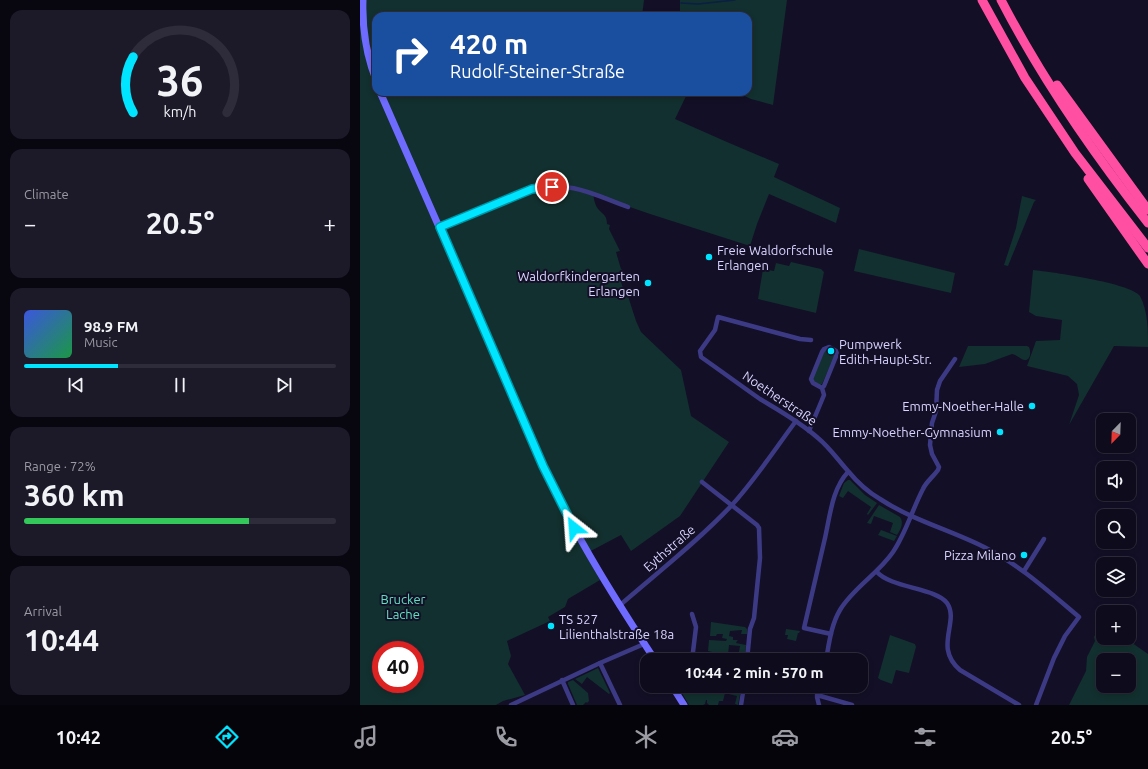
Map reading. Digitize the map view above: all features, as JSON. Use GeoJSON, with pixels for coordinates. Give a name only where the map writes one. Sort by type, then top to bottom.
{"type":"FeatureCollection","features":[{"type":"Feature","properties":{"kind":"highway"},"geometry":{"type":"LineString","coordinates":[[982,0],[1025,78],[1075,153],[1148,248]]}},
{"type":"Feature","properties":{"kind":"highway"},"geometry":{"type":"LineString","coordinates":[[1001,0],[1052,88],[1073,120],[1113,179],[1148,223]]}},
{"type":"Feature","properties":{"kind":"highway"},"geometry":{"type":"LineString","coordinates":[[1008,13],[1018,24],[1058,86],[1148,210]]}},
{"type":"Feature","properties":{"kind":"highway"},"geometry":{"type":"LineString","coordinates":[[1075,153],[1084,174],[1148,264]]}},
{"type":"Feature","properties":{"kind":"highway"},"geometry":{"type":"LineString","coordinates":[[1130,186],[1148,204]]}},
{"type":"Feature","properties":{"kind":"street"},"geometry":{"type":"LineString","coordinates":[[363,0],[363,23],[368,58],[372,69]]}},
{"type":"Feature","properties":{"kind":"street"},"geometry":{"type":"LineString","coordinates":[[382,96],[440,227],[545,472],[568,518],[619,606],[650,653]]}},
{"type":"Feature","properties":{"kind":"street"},"geometry":{"type":"LineString","coordinates":[[440,227],[532,189],[542,187],[561,186],[579,189],[628,207]]}},
{"type":"Feature","properties":{"kind":"street","name":"Noetherstraße"},"geometry":{"type":"LineString","coordinates":[[811,340],[800,339],[718,317],[714,330],[700,351],[701,357],[796,421],[825,444],[848,472],[878,498],[900,512],[983,546],[1000,555],[1024,571],[1079,617],[1065,636],[1054,658],[1036,705]]}},
{"type":"Feature","properties":{"kind":"street"},"geometry":{"type":"LineString","coordinates":[[809,431],[824,395],[822,388],[813,383],[811,379],[824,349],[829,347],[836,351],[837,354],[822,388]]}},
{"type":"Feature","properties":{"kind":"street"},"geometry":{"type":"LineString","coordinates":[[827,653],[831,634],[837,616],[843,606],[887,560],[896,548],[924,486],[935,475],[939,468],[932,454],[930,445],[931,429],[936,411],[937,390],[940,381],[955,359]]}},
{"type":"Feature","properties":{"kind":"street","name":"Eythstraße"},"geometry":{"type":"LineString","coordinates":[[619,606],[705,531],[732,505],[796,421]]}},
{"type":"Feature","properties":{"kind":"street"},"geometry":{"type":"LineString","coordinates":[[831,634],[804,628],[833,502],[840,482],[848,472]]}},
{"type":"Feature","properties":{"kind":"street"},"geometry":{"type":"LineString","coordinates":[[702,482],[758,525],[759,528],[760,558],[754,618],[750,629],[748,653]]}},
{"type":"Feature","properties":{"kind":"street"},"geometry":{"type":"LineString","coordinates":[[1024,571],[1044,538]]}},
{"type":"Feature","properties":{"kind":"street"},"geometry":{"type":"LineString","coordinates":[[876,572],[885,578],[932,594],[945,601],[949,608],[950,614],[947,643],[951,661],[960,670],[1019,705]]}},
{"type":"Feature","properties":{"kind":"street"},"geometry":{"type":"LineString","coordinates":[[692,614],[696,627],[693,653]]}},
{"type":"Feature","properties":{"kind":"street"},"geometry":{"type":"LineString","coordinates":[[511,705],[562,680],[644,644]]}},
{"type":"Feature","properties":{"kind":"street"},"geometry":{"type":"LineString","coordinates":[[600,663],[620,705]]}},
{"type":"Feature","properties":{"kind":"street"},"geometry":{"type":"LineString","coordinates":[[562,680],[573,705]]}},
{"type":"Feature","properties":{"kind":"street"},"geometry":{"type":"LineString","coordinates":[[676,693],[684,705]]}},
{"type":"Feature","properties":{"kind":"street"},"geometry":{"type":"LineString","coordinates":[[741,705],[743,693]]}},
{"type":"Feature","properties":{"kind":"street"},"geometry":{"type":"LineString","coordinates":[[819,705],[817,695],[852,705]]}},
{"type":"Feature","properties":{"kind":"green space","name":"Brucker Lache"},"geometry":{"type":"Polygon","coordinates":[[[360,0],[644,0],[642,12],[372,12],[372,96],[686,96],[675,119],[779,164],[774,177],[840,208],[836,223],[769,194],[750,246],[593,194],[597,207],[606,217],[607,224],[610,225],[609,229],[620,251],[616,252],[621,269],[624,271],[621,282],[624,291],[628,296],[641,332],[681,370],[691,416],[729,442],[680,516],[631,551],[621,535],[585,554],[600,580],[568,599],[565,607],[548,617],[550,621],[507,641],[511,656],[508,664],[525,695],[503,701],[496,705],[360,705],[360,0]]]}},
{"type":"Feature","properties":{"kind":"green space"},"geometry":{"type":"Polygon","coordinates":[[[680,0],[787,0],[773,105],[745,96],[752,96],[752,12],[680,12],[680,0]]]}},
{"type":"Feature","properties":{"kind":"green space"},"geometry":{"type":"Polygon","coordinates":[[[1022,196],[1036,200],[1008,266],[1004,265],[1016,228],[1022,196]]]}},
{"type":"Feature","properties":{"kind":"green space"},"geometry":{"type":"Polygon","coordinates":[[[859,249],[955,273],[951,293],[854,271],[859,249]]]}},
{"type":"Feature","properties":{"kind":"green space"},"geometry":{"type":"Polygon","coordinates":[[[791,262],[821,269],[824,272],[816,313],[758,299],[763,269],[774,271],[776,263],[789,266],[791,262]]]}},
{"type":"Feature","properties":{"kind":"green space"},"geometry":{"type":"Polygon","coordinates":[[[1033,270],[1090,279],[1134,291],[1140,296],[1145,308],[1148,327],[1148,347],[1114,346],[1069,425],[1079,395],[1077,384],[1068,376],[1027,366],[1036,341],[1060,340],[1062,320],[1036,316],[1029,312],[1033,270]]]}},
{"type":"Feature","properties":{"kind":"green space"},"geometry":{"type":"Polygon","coordinates":[[[968,346],[1027,346],[1030,349],[1030,355],[1026,360],[1012,354],[985,364],[959,367],[968,346]]]}},
{"type":"Feature","properties":{"kind":"green space"},"geometry":{"type":"Polygon","coordinates":[[[829,349],[833,351],[834,357],[822,384],[820,385],[813,381],[813,378],[824,351],[829,349]]]}},
{"type":"Feature","properties":{"kind":"green space"},"geometry":{"type":"Polygon","coordinates":[[[850,480],[865,495],[877,503],[868,515],[867,514],[871,507],[848,491],[843,498],[839,496],[844,483],[850,480]]]}},
{"type":"Feature","properties":{"kind":"green space"},"geometry":{"type":"Polygon","coordinates":[[[879,505],[900,517],[902,526],[897,535],[890,532],[893,523],[874,516],[871,524],[867,523],[879,505]]]}},
{"type":"Feature","properties":{"kind":"green space"},"geometry":{"type":"Polygon","coordinates":[[[881,530],[897,536],[894,541],[878,535],[881,530]]]}},
{"type":"Feature","properties":{"kind":"green space"},"geometry":{"type":"Polygon","coordinates":[[[711,622],[745,627],[747,629],[747,634],[741,634],[742,630],[730,631],[729,636],[733,637],[733,640],[738,640],[736,643],[746,645],[745,653],[739,653],[740,646],[729,645],[728,653],[708,651],[709,640],[726,641],[727,639],[722,638],[723,634],[710,636],[711,622]]]}},
{"type":"Feature","properties":{"kind":"green space"},"geometry":{"type":"Polygon","coordinates":[[[786,629],[800,631],[796,641],[787,639],[788,635],[785,635],[786,629]]]}},
{"type":"Feature","properties":{"kind":"green space"},"geometry":{"type":"Polygon","coordinates":[[[1096,634],[1096,645],[1135,645],[1148,654],[1148,705],[1069,705],[1086,671],[1087,657],[1095,641],[1094,637],[1096,634]]]}},
{"type":"Feature","properties":{"kind":"green space"},"geometry":{"type":"Polygon","coordinates":[[[890,635],[915,644],[916,647],[909,673],[896,670],[892,684],[878,678],[890,635]]]}},
{"type":"Feature","properties":{"kind":"green space"},"geometry":{"type":"Polygon","coordinates":[[[598,668],[610,693],[609,694],[587,677],[582,684],[575,679],[598,668]]]}},
{"type":"Feature","properties":{"kind":"green space"},"geometry":{"type":"Polygon","coordinates":[[[573,680],[588,693],[589,701],[583,705],[577,705],[568,684],[568,682],[573,680]]]}},
{"type":"Feature","properties":{"kind":"green space"},"geometry":{"type":"Polygon","coordinates":[[[682,693],[725,693],[723,701],[719,701],[718,705],[709,705],[706,700],[705,704],[703,705],[689,705],[682,693]]]}},
{"type":"Feature","properties":{"kind":"green space"},"geometry":{"type":"Polygon","coordinates":[[[725,693],[740,693],[738,705],[735,704],[737,696],[725,693]]]}},
{"type":"Feature","properties":{"kind":"waterway"},"geometry":{"type":"LineString","coordinates":[[681,3],[698,4],[735,0]]}},
{"type":"Feature","properties":{"kind":"place","name":"Freie Waldorfschule Erlangen"},"geometry":{"type":"Point","coordinates":[709,257]}},
{"type":"Feature","properties":{"kind":"place","name":"Waldorfkindergarten Erlangen"},"geometry":{"type":"Point","coordinates":[648,283]}},
{"type":"Feature","properties":{"kind":"place","name":"Pumpwerk Edith-Haupt-Str."},"geometry":{"type":"Point","coordinates":[831,351]}},
{"type":"Feature","properties":{"kind":"place","name":"Emmy-Noether-Halle"},"geometry":{"type":"Point","coordinates":[1032,406]}},
{"type":"Feature","properties":{"kind":"place","name":"Emmy-Noether-Gymnasium"},"geometry":{"type":"Point","coordinates":[1000,432]}},
{"type":"Feature","properties":{"kind":"place","name":"Pizza Milano"},"geometry":{"type":"Point","coordinates":[1024,555]}},
{"type":"Feature","properties":{"kind":"place","name":"TS 527 Lilienthalstraße 18a"},"geometry":{"type":"Point","coordinates":[551,626]}},
{"type":"Feature","properties":{"kind":"route"},"geometry":{"type":"LineString","coordinates":[[552,187],[532,189],[440,227],[543,466],[574,528]]}}]}
